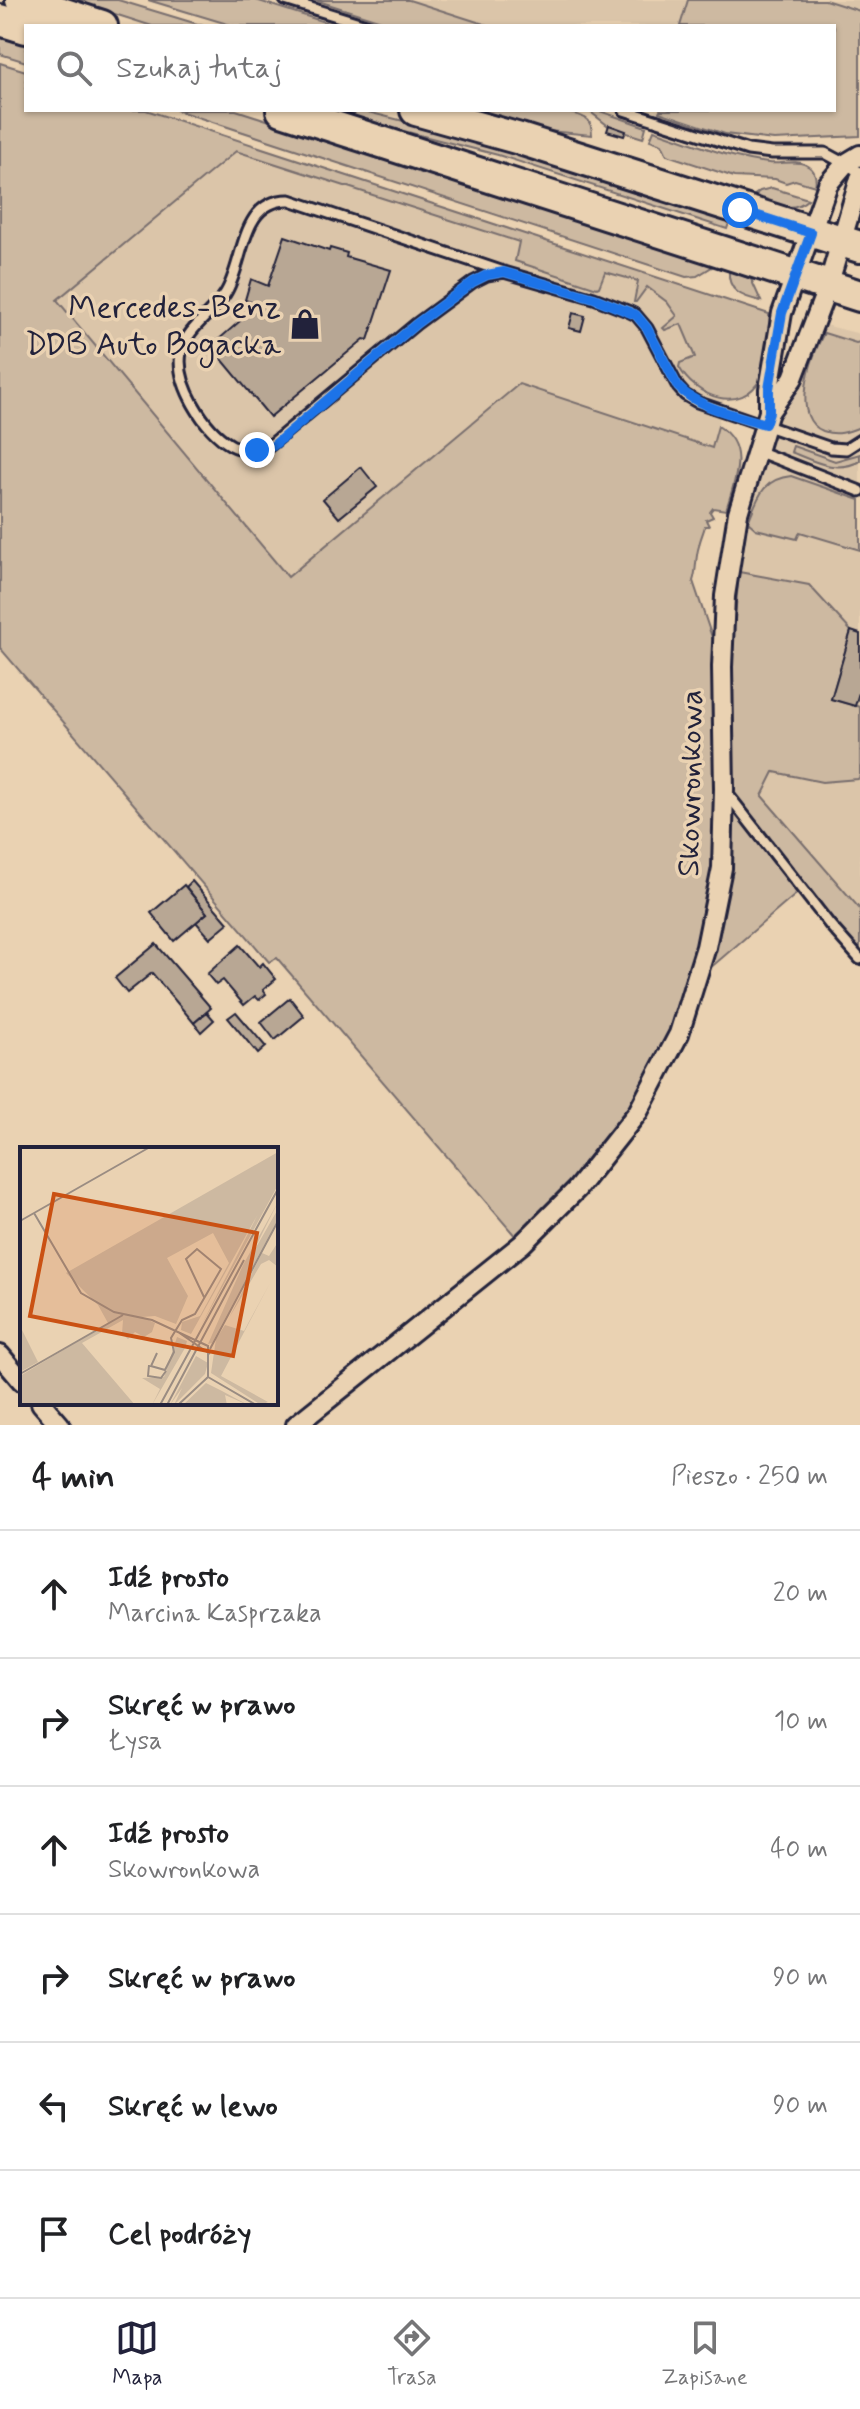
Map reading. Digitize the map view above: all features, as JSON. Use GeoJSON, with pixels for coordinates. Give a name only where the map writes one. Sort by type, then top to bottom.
{"type":"FeatureCollection","features":[{"type":"Feature","properties":{"kind":"main road"},"geometry":{"type":"LineString","coordinates":[[21,0],[96,24]]}},
{"type":"Feature","properties":{"kind":"main road"},"geometry":{"type":"LineString","coordinates":[[0,20],[24,27]]}},
{"type":"Feature","properties":{"kind":"main road"},"geometry":{"type":"LineString","coordinates":[[288,112],[860,296]]}},
{"type":"Feature","properties":{"kind":"main road"},"geometry":{"type":"LineString","coordinates":[[423,112],[534,143],[851,244]]}},
{"type":"Feature","properties":{"kind":"street","name":"Skowronkowa"},"geometry":{"type":"LineString","coordinates":[[296,1425],[522,1244],[577,1189],[638,1112],[679,1034],[706,947],[722,868],[725,596],[738,513],[767,418],[782,313],[828,184],[855,163]]}},
{"type":"Feature","properties":{"kind":"street","name":"Skowronkowa"},"geometry":{"type":"LineString","coordinates":[[767,418],[793,378],[828,286],[851,244],[860,178]]}},
{"type":"Feature","properties":{"kind":"street"},"geometry":{"type":"LineString","coordinates":[[0,1355],[20,1379]]}},
{"type":"Feature","properties":{"kind":"street"},"geometry":{"type":"LineString","coordinates":[[43,1405],[60,1425]]}},
{"type":"Feature","properties":{"kind":"lane"},"geometry":{"type":"LineString","coordinates":[[285,0],[363,24]]}},
{"type":"Feature","properties":{"kind":"lane"},"geometry":{"type":"LineString","coordinates":[[630,112],[738,148],[772,153],[825,153],[855,163]]}},
{"type":"Feature","properties":{"kind":"lane"},"geometry":{"type":"LineString","coordinates":[[504,272],[473,282],[416,324],[267,448],[247,450],[230,445],[208,424],[181,378],[179,367],[183,346],[227,292],[248,228],[264,208],[275,201],[290,200],[504,272],[594,298],[636,315],[647,328],[678,387],[697,402],[767,418],[831,448],[846,449],[860,440]]}},
{"type":"Feature","properties":{"kind":"lane"},"geometry":{"type":"LineString","coordinates":[[757,451],[858,488]]}},
{"type":"Feature","properties":{"kind":"lane"},"geometry":{"type":"LineString","coordinates":[[724,789],[860,959]]}},
{"type":"Feature","properties":{"kind":"shaded area"},"geometry":{"type":"Polygon","coordinates":[[[71,0],[118,0],[197,24],[146,24],[71,0]]]}},
{"type":"Feature","properties":{"kind":"shaded area"},"geometry":{"type":"Polygon","coordinates":[[[148,0],[256,0],[331,24],[227,24],[148,0]]]}},
{"type":"Feature","properties":{"kind":"shaded area"},"geometry":{"type":"Polygon","coordinates":[[[315,0],[860,0],[860,136],[774,140],[725,134],[660,112],[836,112],[836,24],[391,24],[315,0]]]}},
{"type":"Feature","properties":{"kind":"shaded area"},"geometry":{"type":"Polygon","coordinates":[[[315,0],[409,0],[484,24],[391,24],[315,0]]]}},
{"type":"Feature","properties":{"kind":"shaded area"},"geometry":{"type":"Polygon","coordinates":[[[688,0],[825,0],[860,11],[860,136],[774,140],[725,134],[659,112],[836,112],[836,24],[681,24],[688,0]]]}},
{"type":"Feature","properties":{"kind":"shaded area"},"geometry":{"type":"Polygon","coordinates":[[[0,35],[24,42],[24,61],[0,54],[0,35]]]}},
{"type":"Feature","properties":{"kind":"shaded area"},"geometry":{"type":"Polygon","coordinates":[[[0,63],[24,70],[24,112],[152,112],[769,314],[768,346],[761,378],[742,396],[718,398],[696,387],[679,367],[680,363],[695,357],[681,324],[663,328],[677,316],[667,302],[647,287],[634,302],[638,281],[605,272],[597,288],[515,261],[519,242],[236,151],[57,300],[288,577],[519,384],[712,448],[718,426],[728,434],[737,453],[736,476],[726,510],[713,508],[710,512],[713,517],[706,520],[709,526],[705,526],[700,541],[693,581],[722,667],[733,800],[731,662],[739,572],[809,585],[851,631],[831,699],[860,707],[860,776],[858,779],[822,782],[774,772],[762,796],[860,909],[860,955],[802,890],[794,896],[695,981],[638,1112],[522,1244],[277,958],[269,962],[0,648],[0,63]]]}},
{"type":"Feature","properties":{"kind":"shaded area"},"geometry":{"type":"Polygon","coordinates":[[[182,112],[242,112],[715,265],[697,276],[686,277],[182,112]]]}},
{"type":"Feature","properties":{"kind":"shaded area"},"geometry":{"type":"Polygon","coordinates":[[[329,112],[368,112],[447,132],[730,220],[727,229],[498,155],[329,112]]]}},
{"type":"Feature","properties":{"kind":"shaded area"},"geometry":{"type":"Polygon","coordinates":[[[485,112],[575,114],[589,121],[592,135],[548,131],[485,112]]]}},
{"type":"Feature","properties":{"kind":"shaded area"},"geometry":{"type":"Polygon","coordinates":[[[591,112],[603,112],[646,127],[643,138],[611,128],[591,112]]]}},
{"type":"Feature","properties":{"kind":"shaded area"},"geometry":{"type":"Polygon","coordinates":[[[654,130],[739,158],[802,163],[813,171],[815,186],[795,180],[786,183],[775,179],[734,177],[667,155],[662,144],[650,140],[654,130]]]}},
{"type":"Feature","properties":{"kind":"shaded area","name":"Mercedes-Benz DDB Auto Bogacka"},"geometry":{"type":"Polygon","coordinates":[[[236,151],[717,307],[737,346],[712,448],[519,384],[288,577],[57,300],[236,151]]]}},
{"type":"Feature","properties":{"kind":"shaded area"},"geometry":{"type":"Polygon","coordinates":[[[772,188],[808,199],[802,204],[788,207],[752,197],[772,188]]]}},
{"type":"Feature","properties":{"kind":"shaded area"},"geometry":{"type":"Polygon","coordinates":[[[729,270],[751,279],[761,301],[738,292],[731,284],[729,270]]]}},
{"type":"Feature","properties":{"kind":"shaded area"},"geometry":{"type":"Polygon","coordinates":[[[813,322],[860,334],[860,950],[733,801],[722,667],[738,513],[813,322]]]}},
{"type":"Feature","properties":{"kind":"shaded area"},"geometry":{"type":"Polygon","coordinates":[[[824,333],[860,342],[860,427],[842,433],[823,431],[813,424],[807,413],[805,400],[809,371],[824,333]]]}},
{"type":"Feature","properties":{"kind":"shaded area"},"geometry":{"type":"Polygon","coordinates":[[[793,446],[835,461],[860,454],[860,461],[851,465],[825,465],[791,452],[793,446]]]}},
{"type":"Feature","properties":{"kind":"shaded area"},"geometry":{"type":"Polygon","coordinates":[[[791,476],[860,500],[860,550],[800,532],[797,539],[756,529],[748,522],[762,491],[773,481],[791,476]]]}},
{"type":"Feature","properties":{"kind":"building"},"geometry":{"type":"Polygon","coordinates":[[[609,125],[626,131],[624,136],[607,131],[609,125]]]}},
{"type":"Feature","properties":{"kind":"building","name":"Mercedes-Benz DDB Auto Bogacka"},"geometry":{"type":"Polygon","coordinates":[[[285,236],[329,251],[330,248],[347,253],[346,257],[391,270],[368,340],[364,339],[270,417],[211,346],[254,309],[256,304],[245,300],[251,279],[268,286],[285,236]]]}},
{"type":"Feature","properties":{"kind":"building"},"geometry":{"type":"Polygon","coordinates":[[[573,313],[585,316],[581,331],[569,328],[573,313]]]}},
{"type":"Feature","properties":{"kind":"building"},"geometry":{"type":"Polygon","coordinates":[[[361,467],[377,487],[339,518],[323,499],[361,467]]]}},
{"type":"Feature","properties":{"kind":"building"},"geometry":{"type":"Polygon","coordinates":[[[851,631],[860,634],[860,689],[855,706],[831,699],[851,631]]]}},
{"type":"Feature","properties":{"kind":"building"},"geometry":{"type":"Polygon","coordinates":[[[192,881],[228,923],[210,938],[196,922],[207,913],[186,887],[192,881]]]}},
{"type":"Feature","properties":{"kind":"building"},"geometry":{"type":"Polygon","coordinates":[[[184,885],[207,913],[174,941],[151,913],[184,885]]]}},
{"type":"Feature","properties":{"kind":"building"},"geometry":{"type":"Polygon","coordinates":[[[156,944],[211,1008],[194,1023],[152,973],[127,993],[115,978],[156,944]]]}},
{"type":"Feature","properties":{"kind":"building"},"geometry":{"type":"Polygon","coordinates":[[[240,945],[259,967],[263,963],[276,979],[263,990],[266,994],[259,1000],[255,996],[244,1005],[223,980],[216,985],[207,974],[240,945]]]}},
{"type":"Feature","properties":{"kind":"building"},"geometry":{"type":"Polygon","coordinates":[[[290,998],[304,1016],[275,1040],[261,1022],[290,998]]]}},
{"type":"Feature","properties":{"kind":"building"},"geometry":{"type":"Polygon","coordinates":[[[207,1012],[214,1020],[201,1032],[194,1023],[207,1012]]]}},
{"type":"Feature","properties":{"kind":"building"},"geometry":{"type":"Polygon","coordinates":[[[236,1012],[266,1047],[258,1054],[228,1018],[236,1012]]]}},
{"type":"Feature","properties":{"kind":"place","name":"Mercedes-Benz DDB Auto Bogacka"},"geometry":{"type":"Point","coordinates":[305,324]}},
{"type":"Feature","properties":{"kind":"route"},"geometry":{"type":"LineString","coordinates":[[257,450],[273,446],[416,324],[473,282],[504,272],[594,298],[636,315],[647,328],[685,395],[697,402],[765,424],[782,313],[811,233],[740,210]]}}]}
